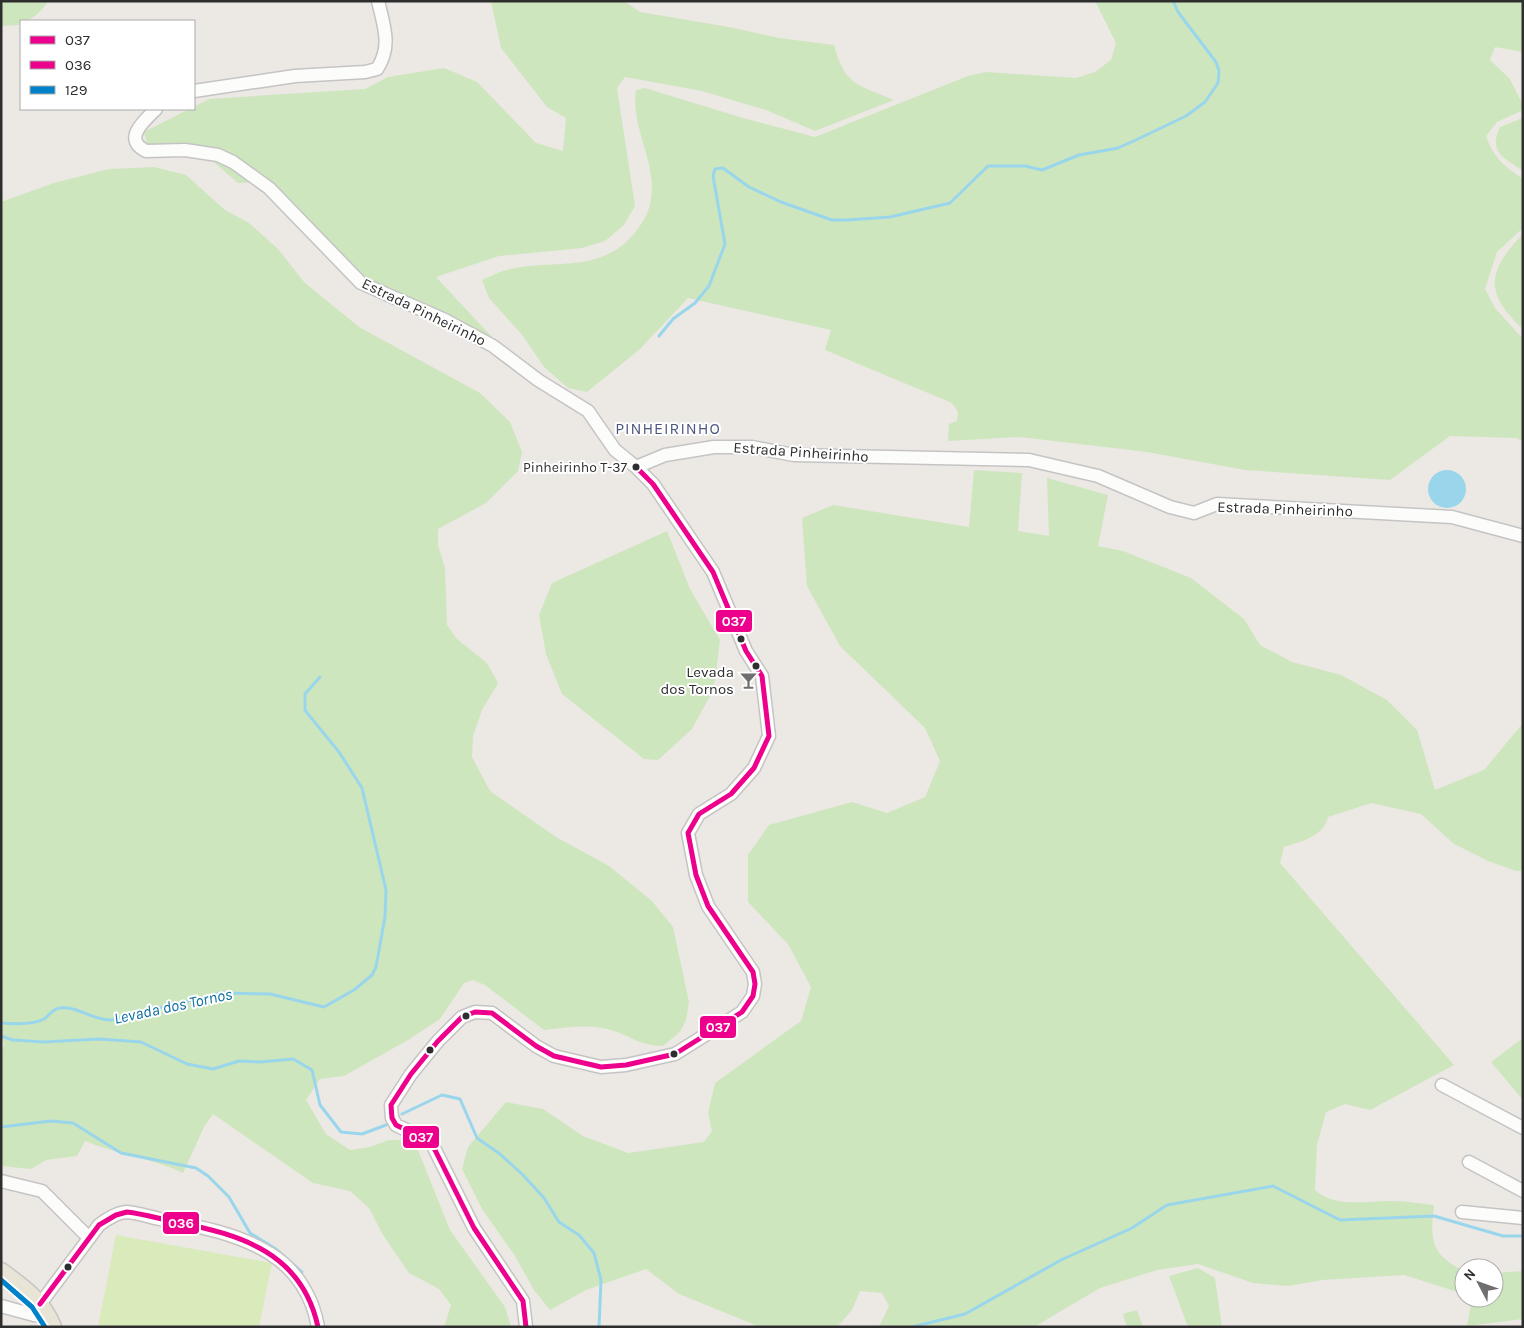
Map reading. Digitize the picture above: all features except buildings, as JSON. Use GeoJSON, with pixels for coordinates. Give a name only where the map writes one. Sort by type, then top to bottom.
{"type":"FeatureCollection","features":[{"type":"Feature","properties":{"kind":"main road"},"geometry":{"type":"LineString","coordinates":[[1,1271],[32,1294],[47,1316]]}},
{"type":"Feature","properties":{"kind":"street"},"geometry":{"type":"LineString","coordinates":[[195,91],[295,76],[365,72],[377,69],[386,52],[387,40],[378,1]]}},
{"type":"Feature","properties":{"kind":"street","name":"Estrada Pinheirinho"},"geometry":{"type":"LineString","coordinates":[[155,110],[139,126],[136,133],[136,141],[139,148],[146,152],[199,152],[218,155],[234,162],[269,188],[361,283],[445,320],[494,346],[538,380],[588,411],[615,450],[636,467],[665,456],[714,447],[752,447],[794,455],[1028,460],[1098,476],[1170,507],[1194,513],[1217,504],[1452,517],[1523,536]]}},
{"type":"Feature","properties":{"kind":"street"},"geometry":{"type":"LineString","coordinates":[[526,1327],[523,1300],[474,1228],[431,1142],[400,1128],[392,1118],[390,1109],[392,1101],[411,1074],[457,1021],[475,1012],[492,1014],[536,1046],[559,1058],[601,1066],[626,1065],[675,1054],[697,1042],[742,1012],[750,1002],[754,990],[753,972],[708,906],[696,875],[688,833],[699,814],[731,794],[754,768],[769,736],[762,676],[746,651],[713,572],[653,484],[636,467]]}},
{"type":"Feature","properties":{"kind":"street"},"geometry":{"type":"LineString","coordinates":[[1442,1085],[1523,1128]]}},
{"type":"Feature","properties":{"kind":"street"},"geometry":{"type":"LineString","coordinates":[[1469,1162],[1523,1190]]}},
{"type":"Feature","properties":{"kind":"street"},"geometry":{"type":"LineString","coordinates":[[1,1181],[42,1191],[88,1238]]}},
{"type":"Feature","properties":{"kind":"street"},"geometry":{"type":"LineString","coordinates":[[1,1306],[34,1315],[47,1316],[88,1238],[99,1224],[126,1212],[237,1238],[270,1253],[299,1280],[313,1304],[318,1327]]}},
{"type":"Feature","properties":{"kind":"street"},"geometry":{"type":"LineString","coordinates":[[1462,1212],[1523,1218]]}},
{"type":"Feature","properties":{"kind":"green space"},"geometry":{"type":"Polygon","coordinates":[[[1,1],[49,1],[30,19],[20,20],[19,25],[1,26],[1,1]]]}},
{"type":"Feature","properties":{"kind":"green space"},"geometry":{"type":"Polygon","coordinates":[[[491,1],[624,1],[640,12],[729,27],[779,38],[834,45],[843,69],[854,82],[894,100],[815,131],[766,110],[702,91],[625,77],[617,88],[635,206],[624,225],[605,241],[582,248],[499,256],[436,277],[504,350],[369,284],[266,182],[238,183],[193,144],[147,144],[144,132],[187,110],[195,110],[195,106],[209,99],[365,89],[388,77],[444,68],[477,82],[536,143],[563,151],[566,118],[547,107],[501,48],[491,1]]]}},
{"type":"Feature","properties":{"kind":"green space"},"geometry":{"type":"Polygon","coordinates":[[[1095,1],[1523,1],[1523,52],[1495,47],[1490,60],[1510,79],[1523,105],[1521,111],[1497,122],[1486,136],[1492,150],[1500,161],[1523,179],[1523,228],[1497,252],[1485,289],[1495,308],[1523,339],[1523,441],[1516,438],[1450,436],[1390,480],[1245,470],[1147,452],[1020,437],[948,441],[949,424],[957,421],[958,412],[952,403],[825,350],[831,330],[688,298],[640,349],[587,392],[568,388],[544,367],[523,336],[489,298],[482,280],[510,269],[595,259],[610,253],[624,244],[637,230],[648,210],[652,188],[649,164],[636,115],[636,90],[645,88],[743,118],[815,137],[968,76],[986,72],[1076,78],[1095,72],[1111,60],[1116,43],[1095,1]]]}},
{"type":"Feature","properties":{"kind":"green space"},"geometry":{"type":"Polygon","coordinates":[[[1523,119],[1523,171],[1500,154],[1496,143],[1500,127],[1523,119]]]}},
{"type":"Feature","properties":{"kind":"green space"},"geometry":{"type":"Polygon","coordinates":[[[154,167],[186,175],[225,210],[249,223],[278,249],[304,282],[359,327],[480,393],[510,422],[522,452],[518,471],[486,503],[438,529],[438,545],[445,568],[447,625],[457,639],[487,663],[498,683],[482,710],[473,736],[472,757],[490,791],[556,837],[609,866],[652,901],[673,927],[689,1002],[686,1020],[680,1032],[663,1046],[647,1044],[615,1031],[599,1028],[576,1027],[544,1030],[485,985],[473,980],[464,983],[440,1019],[408,1040],[344,1076],[320,1079],[306,1100],[326,1134],[350,1150],[370,1147],[389,1140],[403,1140],[418,1150],[450,1230],[505,1307],[511,1327],[444,1327],[451,1305],[439,1289],[409,1273],[383,1235],[369,1208],[350,1191],[313,1183],[213,1114],[204,1127],[183,1173],[85,1141],[77,1156],[46,1160],[31,1169],[1,1166],[1,1052],[4,1045],[1,1033],[1,202],[54,183],[109,169],[154,167]]]}},
{"type":"Feature","properties":{"kind":"green space"},"geometry":{"type":"Polygon","coordinates":[[[1523,234],[1523,329],[1501,304],[1496,293],[1495,282],[1497,270],[1503,259],[1523,234]]]}},
{"type":"Feature","properties":{"kind":"green space"},"geometry":{"type":"Polygon","coordinates":[[[974,470],[1022,473],[1018,531],[1049,536],[1047,478],[1108,495],[1098,546],[1123,551],[1191,578],[1244,619],[1260,645],[1292,662],[1341,675],[1387,700],[1417,730],[1435,790],[1484,770],[1523,723],[1523,871],[1516,871],[1488,861],[1454,844],[1421,814],[1371,803],[1328,817],[1317,834],[1284,847],[1280,863],[1454,1065],[1370,1110],[1345,1104],[1326,1112],[1317,1145],[1315,1190],[1323,1196],[1342,1202],[1399,1201],[1434,1205],[1433,1237],[1439,1252],[1454,1266],[1454,1291],[1404,1275],[1322,1280],[1288,1286],[1253,1283],[1198,1264],[1157,1270],[1100,1288],[1034,1327],[879,1327],[889,1306],[882,1293],[860,1291],[852,1310],[838,1326],[760,1327],[679,1294],[646,1269],[586,1290],[550,1310],[534,1290],[515,1256],[482,1209],[462,1169],[468,1147],[506,1102],[543,1109],[583,1136],[628,1153],[704,1142],[712,1131],[708,1113],[715,1083],[801,1021],[811,987],[788,944],[748,902],[748,855],[769,825],[852,802],[887,813],[925,797],[940,761],[925,728],[840,646],[807,586],[802,518],[833,505],[969,527],[974,470]]]}},
{"type":"Feature","properties":{"kind":"green space"},"geometry":{"type":"Polygon","coordinates":[[[667,531],[690,589],[720,640],[715,681],[710,696],[692,729],[658,760],[644,759],[562,694],[546,654],[539,615],[552,583],[667,531]]]}},
{"type":"Feature","properties":{"kind":"green space"},"geometry":{"type":"Polygon","coordinates":[[[1523,1038],[1523,1100],[1491,1062],[1523,1038]]]}},
{"type":"Feature","properties":{"kind":"green space"},"geometry":{"type":"Polygon","coordinates":[[[116,1235],[272,1263],[259,1327],[98,1327],[116,1235]]]}},
{"type":"Feature","properties":{"kind":"green space"},"geometry":{"type":"Polygon","coordinates":[[[1198,1268],[1215,1278],[1222,1327],[1188,1327],[1169,1276],[1198,1268]]]}},
{"type":"Feature","properties":{"kind":"green space"},"geometry":{"type":"Polygon","coordinates":[[[1523,1271],[1523,1319],[1467,1326],[1470,1308],[1504,1308],[1504,1272],[1523,1271]]]}},
{"type":"Feature","properties":{"kind":"green space"},"geometry":{"type":"Polygon","coordinates":[[[1137,1310],[1143,1327],[1127,1327],[1123,1314],[1137,1310]]]}},
{"type":"Feature","properties":{"kind":"water"},"geometry":{"type":"Polygon","coordinates":[[[1447,470],[1460,476],[1466,489],[1460,502],[1447,508],[1434,502],[1428,489],[1434,476],[1447,470]]]}},
{"type":"Feature","properties":{"kind":"waterway","name":"Levada dos Tornos"},"geometry":{"type":"LineString","coordinates":[[659,336],[673,319],[695,303],[709,286],[725,244],[713,176],[715,169],[723,168],[749,187],[781,202],[832,220],[847,220],[890,217],[950,203],[988,166],[1025,166],[1042,170],[1079,155],[1118,148],[1186,116],[1205,102],[1218,83],[1219,71],[1216,62],[1178,12],[1173,1]]}},
{"type":"Feature","properties":{"kind":"waterway","name":"Levada dos Tornos"},"geometry":{"type":"LineString","coordinates":[[1,1023],[17,1024],[39,1021],[60,1008],[73,1009],[105,1020],[112,1020],[221,993],[270,994],[324,1007],[354,990],[372,975],[376,967],[385,917],[386,890],[362,788],[339,752],[305,710],[305,694],[320,677]]}},
{"type":"Feature","properties":{"kind":"waterway"},"geometry":{"type":"LineString","coordinates":[[1,1036],[13,1040],[44,1042],[99,1039],[141,1042],[187,1064],[213,1069],[239,1061],[260,1062],[293,1059],[312,1070],[320,1105],[341,1132],[362,1134],[386,1125]]}},
{"type":"Feature","properties":{"kind":"waterway"},"geometry":{"type":"LineString","coordinates":[[402,1114],[442,1095],[460,1099],[477,1138],[500,1154],[523,1175],[544,1198],[559,1222],[579,1235],[594,1253],[601,1280],[599,1327]]}},
{"type":"Feature","properties":{"kind":"waterway","name":"Levada dos Tornos"},"geometry":{"type":"LineString","coordinates":[[1,1127],[51,1121],[73,1123],[121,1153],[196,1168],[208,1176],[229,1197],[250,1233],[276,1249],[302,1272]]}},
{"type":"Feature","properties":{"kind":"waterway"},"geometry":{"type":"LineString","coordinates":[[912,1327],[965,1314],[1061,1260],[1132,1228],[1167,1205],[1273,1186],[1340,1220],[1434,1216],[1503,1236],[1523,1236]]}},
{"type":"Feature","properties":{"kind":"transit line","name":"037"},"geometry":{"type":"LineString","coordinates":[[526,1327],[523,1301],[474,1228],[431,1142],[396,1125],[392,1118],[391,1105],[411,1074],[438,1041],[462,1017],[475,1012],[492,1013],[536,1046],[554,1056],[601,1067],[626,1065],[675,1054],[742,1012],[753,996],[755,984],[753,972],[708,906],[696,875],[688,833],[699,814],[731,794],[754,768],[769,736],[762,676],[746,651],[713,572],[653,484],[636,467]]}},
{"type":"Feature","properties":{"kind":"transit line","name":"036"},"geometry":{"type":"LineString","coordinates":[[40,1304],[99,1225],[116,1215],[127,1212],[224,1233],[246,1241],[266,1252],[283,1265],[298,1281],[310,1302],[318,1327]]}},
{"type":"Feature","properties":{"kind":"transit line","name":"129"},"geometry":{"type":"LineString","coordinates":[[1,1280],[32,1307],[45,1327]]}},
{"type":"Feature","properties":{"kind":"place","name":"Pinheirinho T-37"},"geometry":{"type":"Point","coordinates":[636,467]}},
{"type":"Feature","properties":{"kind":"place","name":"Levada dos Tornos"},"geometry":{"type":"Point","coordinates":[748,681]}},
{"type":"Feature","properties":{"kind":"district","name":"PINHEIRINHO"},"geometry":{"type":"Point","coordinates":[668,428]}}]}
